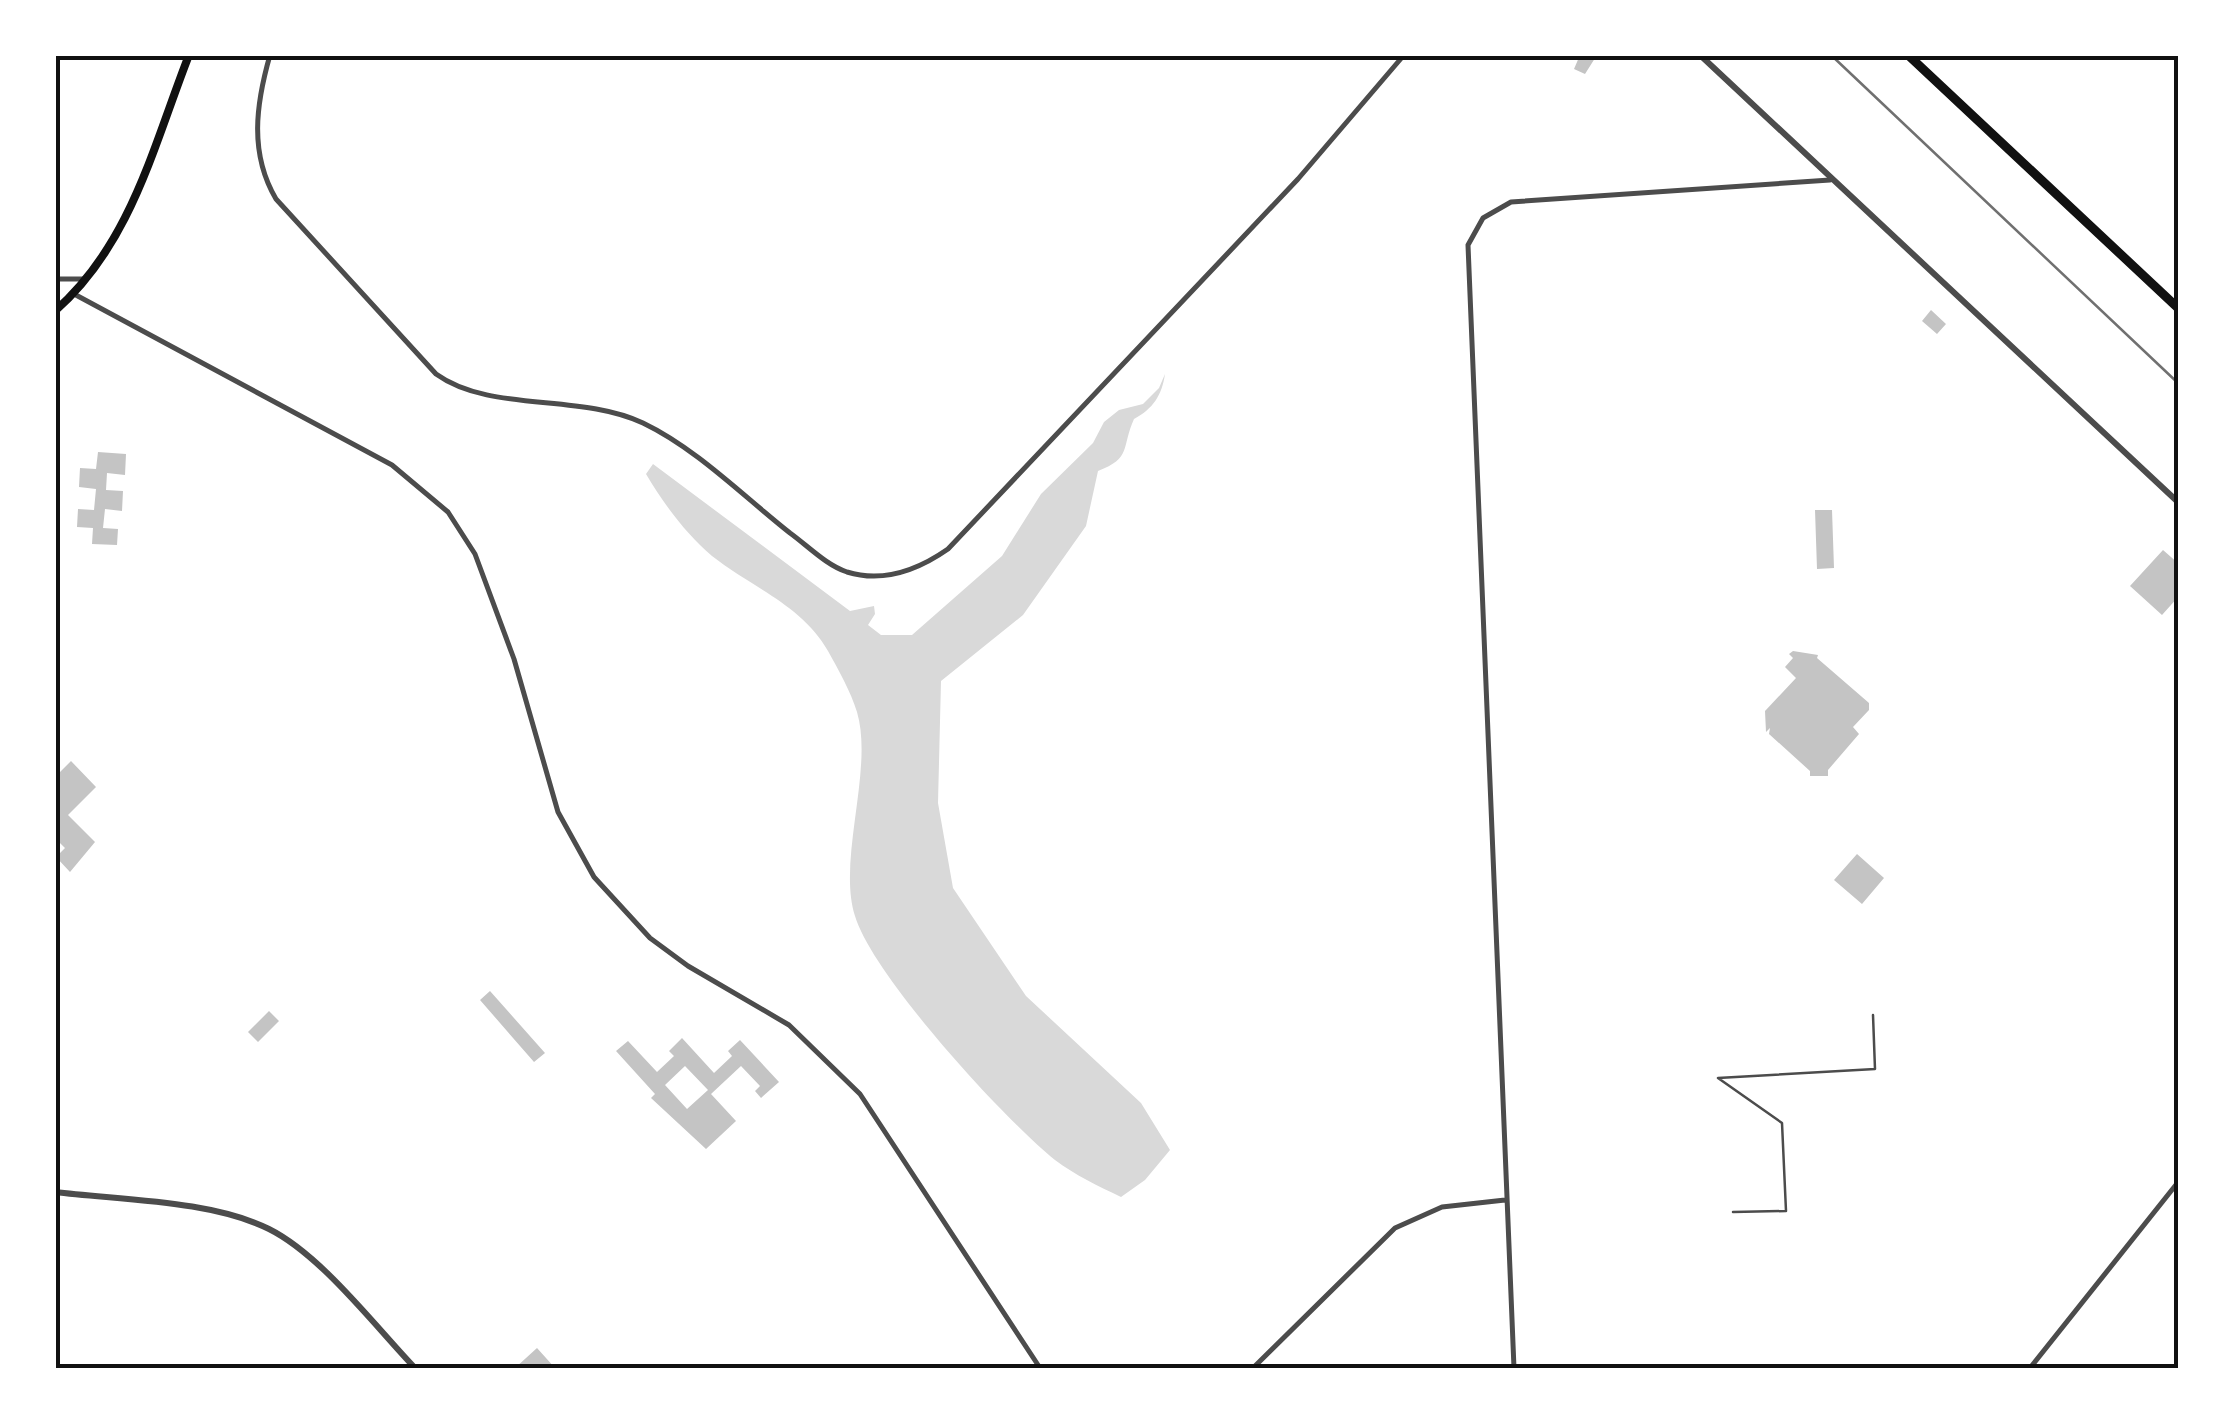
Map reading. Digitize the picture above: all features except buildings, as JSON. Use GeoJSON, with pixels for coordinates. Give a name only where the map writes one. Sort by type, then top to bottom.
{"type":"FeatureCollection","features":[{"type":"Feature","properties":{"kind":"main road"},"geometry":{"type":"LineString","coordinates":[[55,311],[88,278],[121,230],[188,55]]}},
{"type":"Feature","properties":{"kind":"main road"},"geometry":{"type":"LineString","coordinates":[[1908,55],[2179,310]]}},
{"type":"Feature","properties":{"kind":"street"},"geometry":{"type":"LineString","coordinates":[[270,55],[257,128],[264,180],[276,199],[436,374],[465,389],[590,406],[641,422],[689,452],[827,562],[847,572],[875,576],[901,573],[948,549],[1298,180],[1404,55]]}},
{"type":"Feature","properties":{"kind":"street"},"geometry":{"type":"LineString","coordinates":[[1700,55],[2179,503]]}},
{"type":"Feature","properties":{"kind":"street"},"geometry":{"type":"LineString","coordinates":[[1514,1368],[1468,245],[1482,218],[1511,202],[1830,180]]}},
{"type":"Feature","properties":{"kind":"street"},"geometry":{"type":"LineString","coordinates":[[55,280],[88,278]]}},
{"type":"Feature","properties":{"kind":"street"},"geometry":{"type":"LineString","coordinates":[[74,294],[392,465],[448,512],[476,554],[514,659],[558,812],[594,876],[650,938],[688,966],[789,1025],[860,1094],[1040,1368]]}},
{"type":"Feature","properties":{"kind":"street"},"geometry":{"type":"LineString","coordinates":[[2030,1368],[2179,1181]]}},
{"type":"Feature","properties":{"kind":"street"},"geometry":{"type":"LineString","coordinates":[[55,1192],[214,1212],[272,1231],[318,1268],[415,1368]]}},
{"type":"Feature","properties":{"kind":"street"},"geometry":{"type":"LineString","coordinates":[[1253,1368],[1395,1228],[1442,1207],[1505,1200]]}},
{"type":"Feature","properties":{"kind":"lane"},"geometry":{"type":"LineString","coordinates":[[1733,1212],[1786,1211],[1782,1123],[1718,1078],[1875,1069],[1873,1016]]}},
{"type":"Feature","properties":{"kind":"shaded area"},"geometry":{"type":"Polygon","coordinates":[[[1165,374],[1156,401],[1134,419],[1121,456],[1098,471],[1086,526],[1023,615],[941,681],[938,803],[953,888],[1026,996],[1141,1103],[1170,1150],[1145,1180],[1121,1197],[1071,1171],[1033,1140],[974,1081],[887,974],[855,916],[851,893],[861,735],[848,689],[828,651],[804,621],[702,547],[646,474],[653,464],[850,611],[874,606],[875,614],[868,625],[881,635],[912,635],[1002,556],[1041,494],[1093,443],[1104,422],[1119,410],[1143,404],[1159,388],[1165,374]]]}},
{"type":"Feature","properties":{"kind":"tram line"},"geometry":{"type":"LineString","coordinates":[[1831,55],[2179,384]]}}]}
